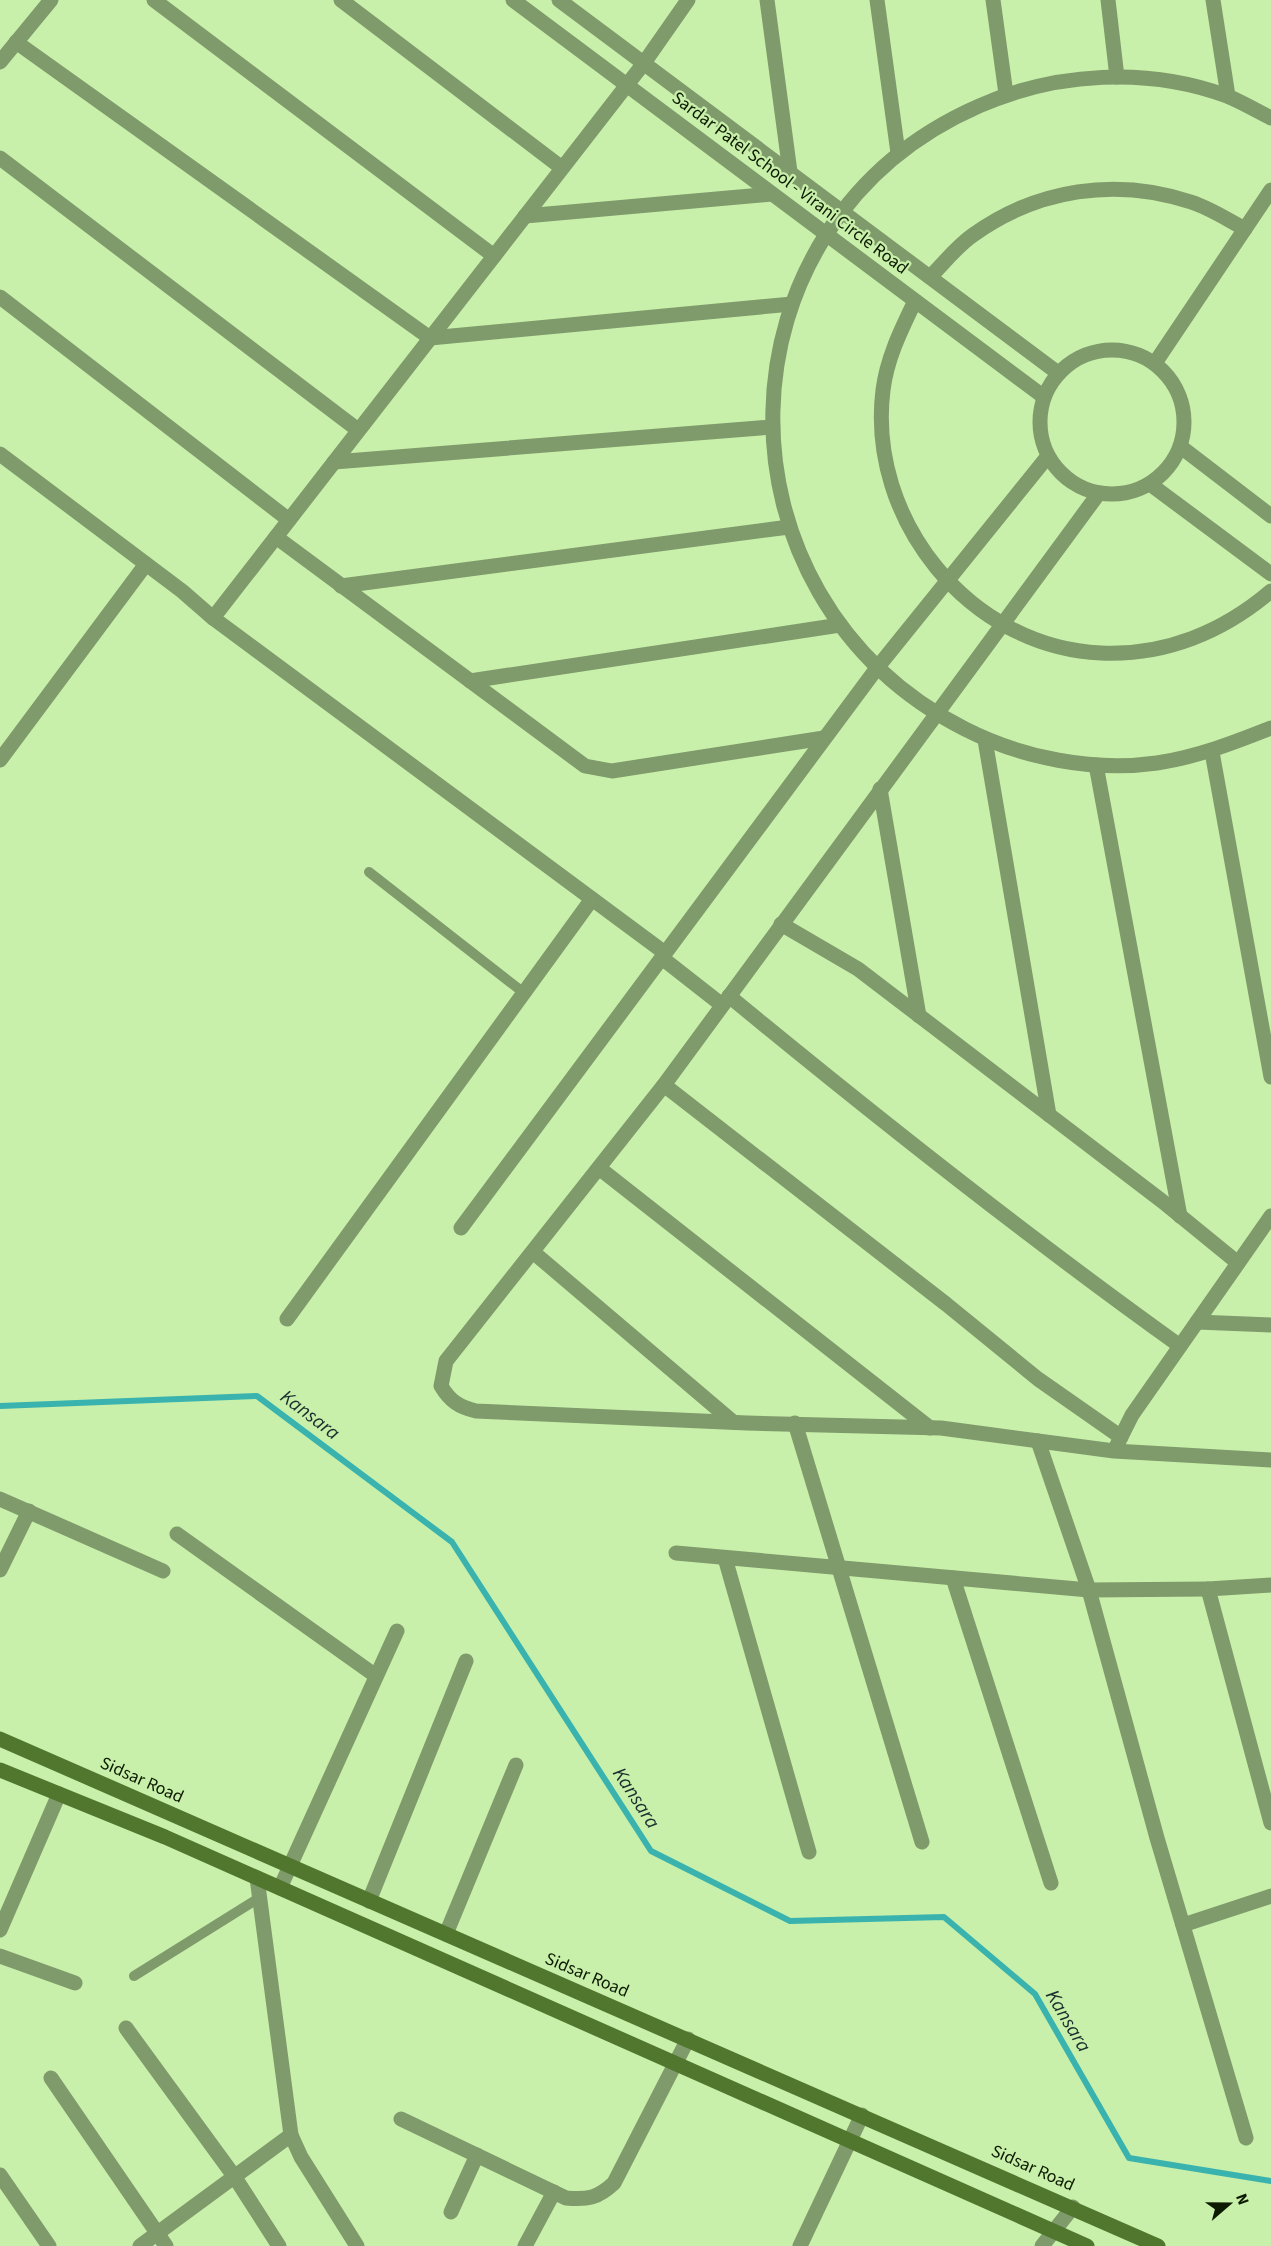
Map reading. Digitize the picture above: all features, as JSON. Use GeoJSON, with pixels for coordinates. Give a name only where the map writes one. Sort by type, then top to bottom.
{"type":"FeatureCollection","features":[{"type":"Feature","properties":{"kind":"main road","name":"Sidsar Road"},"geometry":{"type":"LineString","coordinates":[[0,1739],[1158,2246]]}},
{"type":"Feature","properties":{"kind":"main road"},"geometry":{"type":"LineString","coordinates":[[0,1770],[280,1888],[1087,2246]]}},
{"type":"Feature","properties":{"kind":"street"},"geometry":{"type":"LineString","coordinates":[[0,62],[51,0]]}},
{"type":"Feature","properties":{"kind":"street"},"geometry":{"type":"LineString","coordinates":[[154,0],[494,256]]}},
{"type":"Feature","properties":{"kind":"street"},"geometry":{"type":"LineString","coordinates":[[341,0],[562,168]]}},
{"type":"Feature","properties":{"kind":"street","name":"Sardar Patel School - Virani Circle Road"},"geometry":{"type":"LineString","coordinates":[[513,0],[1044,397]]}},
{"type":"Feature","properties":{"kind":"street"},"geometry":{"type":"LineString","coordinates":[[559,0],[1058,373]]}},
{"type":"Feature","properties":{"kind":"street"},"geometry":{"type":"LineString","coordinates":[[213,618],[644,63],[688,0]]}},
{"type":"Feature","properties":{"kind":"street"},"geometry":{"type":"LineString","coordinates":[[767,0],[790,172]]}},
{"type":"Feature","properties":{"kind":"street"},"geometry":{"type":"LineString","coordinates":[[877,0],[898,153]]}},
{"type":"Feature","properties":{"kind":"street"},"geometry":{"type":"LineString","coordinates":[[993,0],[1006,94]]}},
{"type":"Feature","properties":{"kind":"street"},"geometry":{"type":"LineString","coordinates":[[1107,0],[1117,77]]}},
{"type":"Feature","properties":{"kind":"street"},"geometry":{"type":"LineString","coordinates":[[1213,0],[1228,96]]}},
{"type":"Feature","properties":{"kind":"street"},"geometry":{"type":"LineString","coordinates":[[16,42],[430,338],[792,304]]}},
{"type":"Feature","properties":{"kind":"street"},"geometry":{"type":"LineString","coordinates":[[1271,118],[1228,96],[1173,82],[1117,77],[1061,81],[1006,94],[950,119],[898,153],[842,211],[826,234],[807,268],[792,304],[776,365],[772,427],[777,478],[789,527],[802,561],[840,625],[877,668],[935,714],[986,740],[1040,757],[1096,765],[1154,763],[1212,752],[1271,728]]}},
{"type":"Feature","properties":{"kind":"street"},"geometry":{"type":"LineString","coordinates":[[0,158],[358,430]]}},
{"type":"Feature","properties":{"kind":"street"},"geometry":{"type":"LineString","coordinates":[[930,277],[971,236],[1001,218],[1022,206],[1078,190],[1136,189],[1193,202],[1245,229]]}},
{"type":"Feature","properties":{"kind":"street"},"geometry":{"type":"LineString","coordinates":[[1155,363],[1271,190]]}},
{"type":"Feature","properties":{"kind":"street"},"geometry":{"type":"LineString","coordinates":[[525,216],[772,194]]}},
{"type":"Feature","properties":{"kind":"street"},"geometry":{"type":"LineString","coordinates":[[0,297],[289,520]]}},
{"type":"Feature","properties":{"kind":"street"},"geometry":{"type":"LineString","coordinates":[[915,301],[892,350],[883,390],[882,432],[888,473],[900,513],[921,550],[947,582],[1001,624],[1049,644],[1100,653],[1151,650],[1201,636],[1246,612],[1271,591]]}},
{"type":"Feature","properties":{"kind":"street"},"geometry":{"type":"LineString","coordinates":[[1115,349],[1136,353],[1155,363],[1168,375],[1178,392],[1184,410],[1185,429],[1180,447],[1163,474],[1134,492],[1117,495],[1099,493],[1078,486],[1061,473],[1048,456],[1041,437],[1040,417],[1044,397],[1058,373],[1074,359],[1094,351],[1115,349]]}},
{"type":"Feature","properties":{"kind":"street"},"geometry":{"type":"LineString","coordinates":[[334,462],[772,427]]}},
{"type":"Feature","properties":{"kind":"street"},"geometry":{"type":"LineString","coordinates":[[1180,447],[1271,516]]}},
{"type":"Feature","properties":{"kind":"street"},"geometry":{"type":"LineString","coordinates":[[0,454],[146,564],[213,618],[592,899],[663,956],[726,1000],[1079,1274],[1180,1346]]}},
{"type":"Feature","properties":{"kind":"street"},"geometry":{"type":"LineString","coordinates":[[461,1228],[877,668],[1048,456]]}},
{"type":"Feature","properties":{"kind":"street"},"geometry":{"type":"LineString","coordinates":[[1150,484],[1271,574]]}},
{"type":"Feature","properties":{"kind":"street"},"geometry":{"type":"LineString","coordinates":[[1099,493],[664,1085],[446,1361],[441,1386],[448,1399],[462,1407],[476,1411],[930,1428],[1038,1441],[1117,1444],[1271,1460]]}},
{"type":"Feature","properties":{"kind":"street"},"geometry":{"type":"LineString","coordinates":[[341,586],[789,527]]}},
{"type":"Feature","properties":{"kind":"street"},"geometry":{"type":"LineString","coordinates":[[276,537],[585,766],[596,770],[612,771],[824,738]]}},
{"type":"Feature","properties":{"kind":"street"},"geometry":{"type":"LineString","coordinates":[[0,760],[146,564]]}},
{"type":"Feature","properties":{"kind":"street"},"geometry":{"type":"LineString","coordinates":[[470,681],[840,625]]}},
{"type":"Feature","properties":{"kind":"street"},"geometry":{"type":"LineString","coordinates":[[986,740],[1049,1115]]}},
{"type":"Feature","properties":{"kind":"street"},"geometry":{"type":"LineString","coordinates":[[1212,752],[1271,1077]]}},
{"type":"Feature","properties":{"kind":"street"},"geometry":{"type":"LineString","coordinates":[[1096,765],[1180,1216]]}},
{"type":"Feature","properties":{"kind":"street"},"geometry":{"type":"LineString","coordinates":[[880,789],[919,1016]]}},
{"type":"Feature","properties":{"kind":"street"},"geometry":{"type":"LineString","coordinates":[[287,1319],[592,899]]}},
{"type":"Feature","properties":{"kind":"street"},"geometry":{"type":"LineString","coordinates":[[781,924],[858,969],[1238,1263]]}},
{"type":"Feature","properties":{"kind":"street"},"geometry":{"type":"LineString","coordinates":[[664,1085],[946,1304],[1117,1444]]}},
{"type":"Feature","properties":{"kind":"street"},"geometry":{"type":"LineString","coordinates":[[599,1168],[930,1428]]}},
{"type":"Feature","properties":{"kind":"street"},"geometry":{"type":"LineString","coordinates":[[1117,1444],[1132,1415],[1271,1216]]}},
{"type":"Feature","properties":{"kind":"street"},"geometry":{"type":"LineString","coordinates":[[532,1252],[733,1422]]}},
{"type":"Feature","properties":{"kind":"street"},"geometry":{"type":"LineString","coordinates":[[1197,1322],[1271,1324]]}},
{"type":"Feature","properties":{"kind":"street"},"geometry":{"type":"LineString","coordinates":[[795,1423],[922,1842]]}},
{"type":"Feature","properties":{"kind":"street"},"geometry":{"type":"LineString","coordinates":[[1038,1441],[1089,1590],[1183,1925],[1246,2138]]}},
{"type":"Feature","properties":{"kind":"street"},"geometry":{"type":"LineString","coordinates":[[0,1499],[164,1571]]}},
{"type":"Feature","properties":{"kind":"street"},"geometry":{"type":"LineString","coordinates":[[0,1570],[29,1511]]}},
{"type":"Feature","properties":{"kind":"street"},"geometry":{"type":"LineString","coordinates":[[177,1534],[376,1676]]}},
{"type":"Feature","properties":{"kind":"street"},"geometry":{"type":"LineString","coordinates":[[676,1553],[1089,1590],[1208,1589],[1271,1585]]}},
{"type":"Feature","properties":{"kind":"street"},"geometry":{"type":"LineString","coordinates":[[725,1558],[808,1852]]}},
{"type":"Feature","properties":{"kind":"street"},"geometry":{"type":"LineString","coordinates":[[953,1578],[1051,1883]]}},
{"type":"Feature","properties":{"kind":"street"},"geometry":{"type":"LineString","coordinates":[[1208,1589],[1271,1823]]}},
{"type":"Feature","properties":{"kind":"street"},"geometry":{"type":"LineString","coordinates":[[280,1888],[288,1866],[397,1631]]}},
{"type":"Feature","properties":{"kind":"street"},"geometry":{"type":"LineString","coordinates":[[369,1901],[466,1661]]}},
{"type":"Feature","properties":{"kind":"street"},"geometry":{"type":"LineString","coordinates":[[446,1934],[516,1765]]}},
{"type":"Feature","properties":{"kind":"street"},"geometry":{"type":"LineString","coordinates":[[0,1930],[59,1794]]}},
{"type":"Feature","properties":{"kind":"street"},"geometry":{"type":"LineString","coordinates":[[257,1878],[291,2135],[301,2157],[357,2246]]}},
{"type":"Feature","properties":{"kind":"street"},"geometry":{"type":"LineString","coordinates":[[1183,1925],[1271,1896]]}},
{"type":"Feature","properties":{"kind":"street"},"geometry":{"type":"LineString","coordinates":[[0,1956],[75,1983]]}},
{"type":"Feature","properties":{"kind":"street"},"geometry":{"type":"LineString","coordinates":[[126,2028],[234,2176],[279,2246]]}},
{"type":"Feature","properties":{"kind":"street"},"geometry":{"type":"LineString","coordinates":[[401,2119],[566,2198],[588,2200],[602,2194],[614,2183],[688,2040]]}},
{"type":"Feature","properties":{"kind":"street"},"geometry":{"type":"LineString","coordinates":[[51,2078],[166,2246]]}},
{"type":"Feature","properties":{"kind":"street"},"geometry":{"type":"LineString","coordinates":[[800,2246],[862,2115]]}},
{"type":"Feature","properties":{"kind":"street"},"geometry":{"type":"LineString","coordinates":[[140,2246],[291,2135]]}},
{"type":"Feature","properties":{"kind":"street"},"geometry":{"type":"LineString","coordinates":[[451,2212],[477,2155]]}},
{"type":"Feature","properties":{"kind":"street"},"geometry":{"type":"LineString","coordinates":[[0,2175],[49,2246]]}},
{"type":"Feature","properties":{"kind":"street"},"geometry":{"type":"LineString","coordinates":[[525,2246],[554,2192]]}},
{"type":"Feature","properties":{"kind":"street"},"geometry":{"type":"LineString","coordinates":[[1042,2246],[1072,2207]]}},
{"type":"Feature","properties":{"kind":"lane"},"geometry":{"type":"LineString","coordinates":[[369,872],[524,993]]}},
{"type":"Feature","properties":{"kind":"lane"},"geometry":{"type":"LineString","coordinates":[[134,1976],[260,1898]]}},
{"type":"Feature","properties":{"kind":"waterway","name":"Kansara"},"geometry":{"type":"LineString","coordinates":[[0,1406],[257,1396],[452,1542],[651,1851],[790,1921],[944,1917],[1035,1994],[1129,2158],[1271,2181]]}}]}
